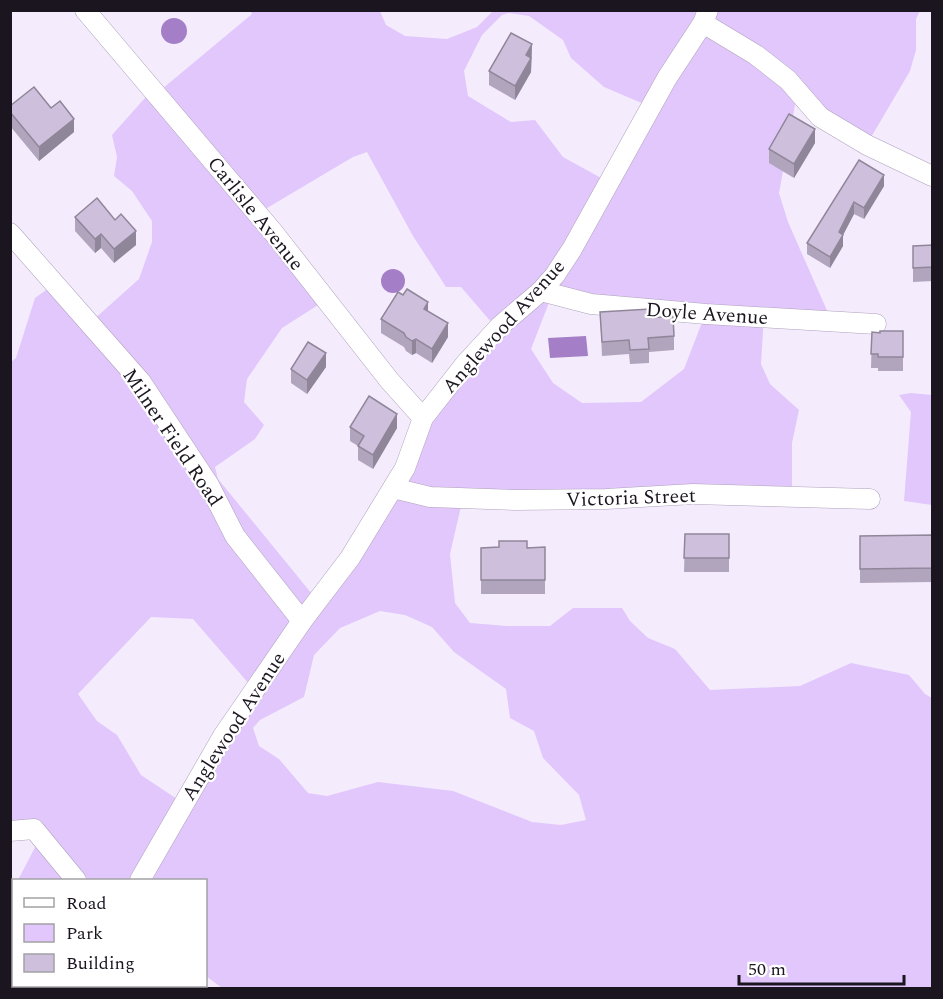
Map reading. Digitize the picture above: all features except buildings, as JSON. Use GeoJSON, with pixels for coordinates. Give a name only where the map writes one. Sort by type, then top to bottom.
{"type":"FeatureCollection","features":[{"type":"Feature","properties":{"kind":"street","name":"Carlisle Avenue"},"geometry":{"type":"LineString","coordinates":[[85,10],[247,201],[389,380],[423,418]]}},
{"type":"Feature","properties":{"kind":"street","name":"Anglewood Avenue"},"geometry":{"type":"LineString","coordinates":[[141,879],[224,736],[302,621],[350,558],[393,488],[405,468],[423,418],[466,363],[500,326],[541,291],[555,275],[572,249],[667,78],[706,17]]}},
{"type":"Feature","properties":{"kind":"street"},"geometry":{"type":"LineString","coordinates":[[706,17],[788,80],[820,117],[867,145],[933,176]]}},
{"type":"Feature","properties":{"kind":"street","name":"Milner Field Road"},"geometry":{"type":"LineString","coordinates":[[10,233],[141,382],[209,485],[236,536],[302,621]]}},
{"type":"Feature","properties":{"kind":"street","name":"Doyle Avenue"},"geometry":{"type":"LineString","coordinates":[[541,291],[591,304],[706,314],[876,324]]}},
{"type":"Feature","properties":{"kind":"street","name":"Victoria Street"},"geometry":{"type":"LineString","coordinates":[[393,488],[430,497],[514,500],[606,499],[693,494],[870,499]]}},
{"type":"Feature","properties":{"kind":"street"},"geometry":{"type":"LineString","coordinates":[[10,831],[34,829],[75,879]]}},
{"type":"Feature","properties":{"kind":"green space"},"geometry":{"type":"Polygon","coordinates":[[[250,11],[380,11],[386,25],[405,36],[447,39],[477,27],[493,11],[920,11],[916,19],[916,50],[910,71],[870,139],[797,94],[779,193],[788,222],[829,315],[764,315],[761,364],[770,384],[799,410],[792,443],[792,492],[462,502],[450,554],[455,603],[470,623],[550,626],[573,608],[622,608],[630,621],[648,638],[675,649],[710,690],[800,686],[851,663],[909,675],[925,694],[932,698],[932,988],[222,988],[207,977],[207,879],[19,879],[42,834],[11,822],[10,363],[16,358],[35,298],[57,282],[92,321],[139,279],[152,242],[152,221],[132,191],[114,176],[117,157],[112,135],[152,90],[162,89],[252,14],[250,11]],[[509,13],[502,15],[482,35],[464,71],[468,96],[511,122],[535,120],[563,157],[612,184],[651,107],[604,87],[571,58],[563,40],[529,16],[509,13]],[[367,152],[353,157],[262,211],[326,300],[282,328],[247,379],[244,402],[264,425],[255,439],[215,467],[218,479],[312,594],[321,599],[428,416],[498,330],[461,287],[446,287],[413,236],[367,152]],[[550,300],[531,349],[553,383],[582,403],[641,402],[684,369],[706,312],[550,300]],[[380,611],[340,628],[314,655],[304,697],[260,720],[253,728],[259,746],[279,759],[308,793],[327,796],[378,782],[453,791],[532,822],[561,825],[586,820],[579,795],[543,758],[534,731],[510,718],[506,689],[454,652],[432,627],[405,615],[380,611]],[[151,617],[78,694],[97,721],[117,735],[141,775],[183,803],[256,692],[193,619],[151,617]]]}},
{"type":"Feature","properties":{"kind":"green space"},"geometry":{"type":"Polygon","coordinates":[[[911,393],[932,395],[932,505],[904,501],[911,412],[899,395],[911,393]]]}},
{"type":"Feature","properties":{"kind":"green space"},"geometry":{"type":"Polygon","coordinates":[[[12,890],[12,987],[87,988],[11,988],[10,894],[12,890]]]}},
{"type":"Feature","properties":{"kind":"shaded area"},"geometry":{"type":"Polygon","coordinates":[[[174,18],[183,22],[187,31],[183,40],[174,44],[165,40],[161,31],[165,22],[174,18]]]}},
{"type":"Feature","properties":{"kind":"shaded area"},"geometry":{"type":"Polygon","coordinates":[[[393,269],[402,272],[405,281],[402,290],[393,293],[384,290],[381,281],[384,272],[393,269]]]}},
{"type":"Feature","properties":{"kind":"shaded area"},"geometry":{"type":"Polygon","coordinates":[[[586,336],[588,356],[550,358],[548,338],[586,336]]]}}]}
